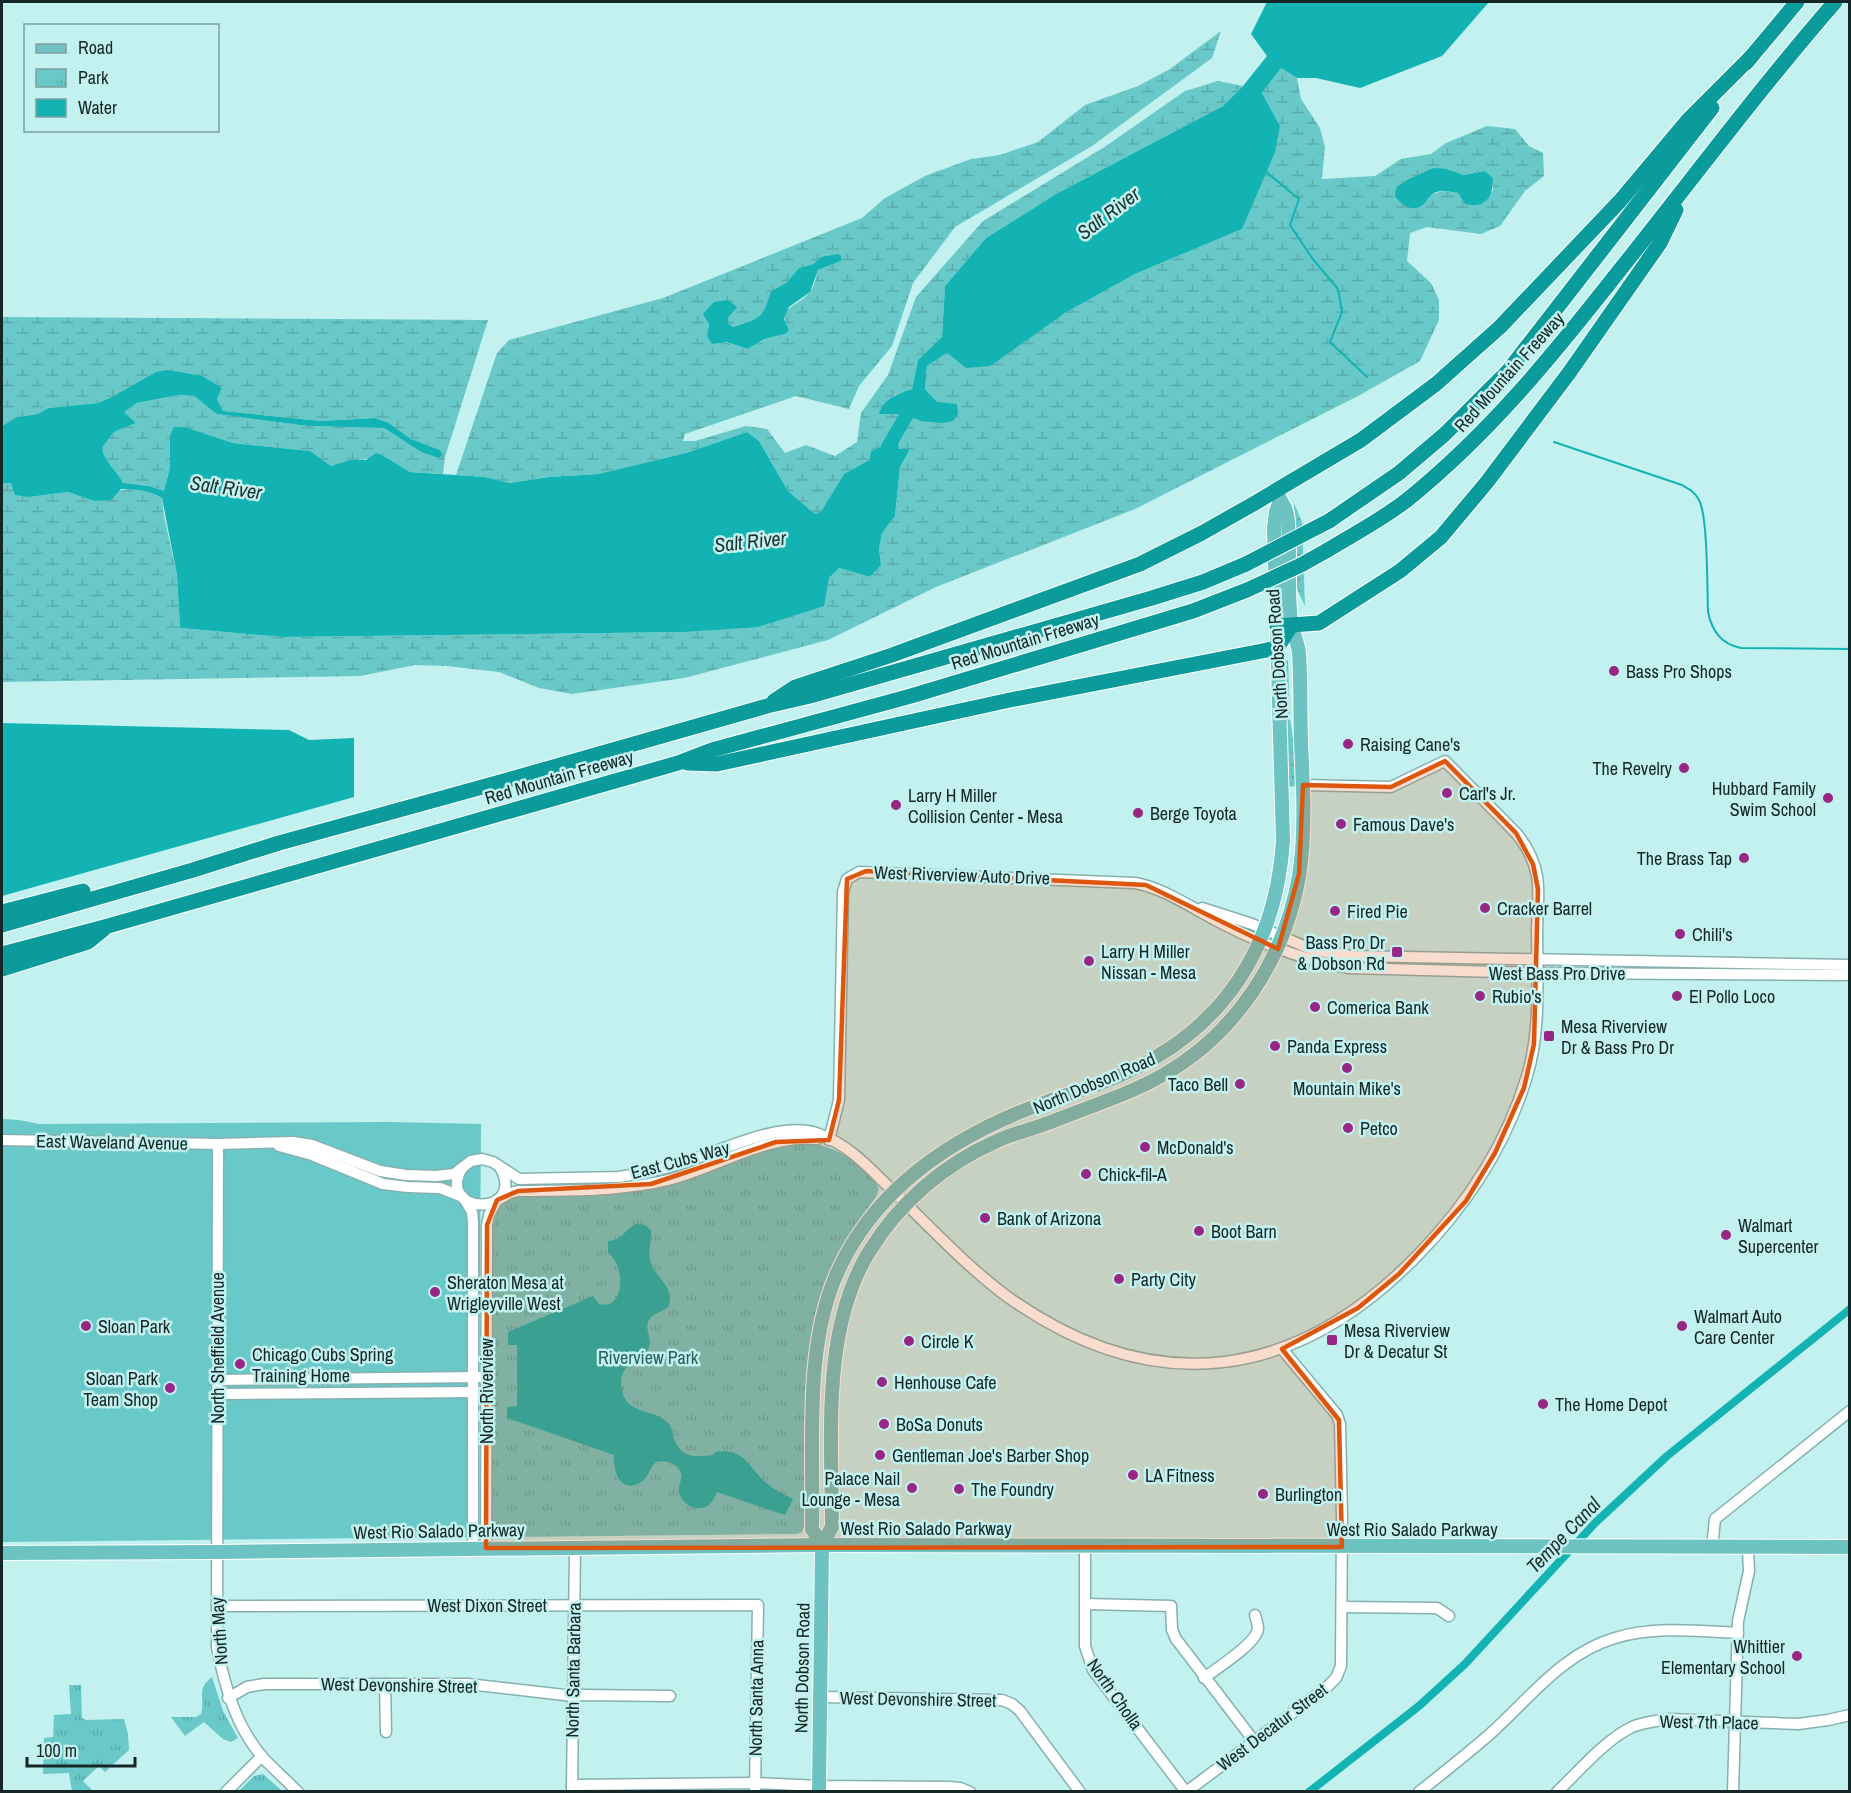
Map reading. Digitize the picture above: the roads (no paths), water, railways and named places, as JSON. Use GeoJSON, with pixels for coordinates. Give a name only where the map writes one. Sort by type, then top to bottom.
{"type":"FeatureCollection","features":[{"type":"Feature","properties":{"kind":"highway","name":"Red Mountain Freeway"},"geometry":{"type":"LineString","coordinates":[[2,925],[279,843],[504,782],[767,706],[833,690],[1152,598],[1203,582],[1246,564],[1329,521],[1399,473],[1445,434],[1508,371],[1751,57],[1797,2]]}},
{"type":"Feature","properties":{"kind":"highway","name":"Red Mountain Freeway"},"geometry":{"type":"LineString","coordinates":[[2,954],[108,926],[678,763],[712,750],[911,696],[1193,611],[1247,590],[1301,565],[1405,502],[1471,445],[1523,390],[1793,51],[1835,2]]}},
{"type":"Feature","properties":{"kind":"highway"},"geometry":{"type":"LineString","coordinates":[[767,706],[795,687],[892,656],[1122,572],[1278,496],[1389,420],[1436,384],[1500,327],[1620,201],[1688,120],[1751,57]]}},
{"type":"Feature","properties":{"kind":"highway"},"geometry":{"type":"LineString","coordinates":[[678,763],[717,764],[1010,700],[1277,648],[1284,626],[1319,623],[1378,586],[1429,548],[1456,520],[1528,429],[1654,252],[1687,185]]}},
{"type":"Feature","properties":{"kind":"highway"},"geometry":{"type":"LineString","coordinates":[[2,912],[105,886],[225,851],[279,843]]}},
{"type":"Feature","properties":{"kind":"highway"},"geometry":{"type":"LineString","coordinates":[[2,969],[88,942],[108,926]]}},
{"type":"Feature","properties":{"kind":"main road","name":"North Dobson Road"},"geometry":{"type":"LineString","coordinates":[[822,1545],[812,1529],[814,1371],[824,1308],[838,1270],[857,1235],[877,1208],[945,1149],[979,1130],[1130,1071],[1174,1046],[1204,1021],[1271,939],[1299,874],[1303,785],[1299,651],[1284,626],[1288,516],[1278,496]]}},
{"type":"Feature","properties":{"kind":"main road","name":"North Dobson Road"},"geometry":{"type":"LineString","coordinates":[[819,1789],[822,1545],[832,1527],[834,1370],[843,1314],[854,1283],[868,1253],[906,1204],[929,1182],[953,1164],[996,1141],[1108,1100],[1163,1075],[1200,1049],[1244,1005],[1264,973],[1271,939],[1283,840],[1277,648]]}},
{"type":"Feature","properties":{"kind":"main road"},"geometry":{"type":"LineString","coordinates":[[1062,1118],[1064,1107],[1121,1083],[1130,1071]]}},
{"type":"Feature","properties":{"kind":"main road"},"geometry":{"type":"LineString","coordinates":[[996,1141],[1011,1127],[1050,1112],[1056,1100]]}},
{"type":"Feature","properties":{"kind":"main road","name":"West Rio Salado Parkway"},"geometry":{"type":"LineString","coordinates":[[2,1553],[822,1545],[1850,1547]]}},
{"type":"Feature","properties":{"kind":"street","name":"East Cubs Way"},"geometry":{"type":"LineString","coordinates":[[218,1144],[304,1143],[380,1171],[406,1175],[448,1175],[468,1163],[486,1159],[519,1179],[619,1177],[679,1164],[780,1131],[805,1131],[822,1135],[862,1159],[995,1288],[1047,1322],[1093,1344],[1148,1360],[1187,1364],[1242,1360],[1282,1349],[1320,1331],[1358,1308],[1374,1295],[1437,1236],[1476,1187],[1513,1116],[1532,1062],[1538,973],[1537,876],[1524,843],[1445,761],[1391,786],[1303,785]]}},
{"type":"Feature","properties":{"kind":"street","name":"West Riverview Auto Drive"},"geometry":{"type":"LineString","coordinates":[[829,1140],[838,1100],[843,892],[847,879],[852,875],[867,871],[1135,883],[1146,885],[1192,906],[1214,910],[1271,939]]}},
{"type":"Feature","properties":{"kind":"street","name":"West Bass Pro Drive"},"geometry":{"type":"LineString","coordinates":[[1271,939],[1352,957],[1850,965]]}},
{"type":"Feature","properties":{"kind":"street","name":"West Bass Pro Drive"},"geometry":{"type":"LineString","coordinates":[[1271,939],[1310,960],[1349,968],[1538,973],[1850,975]]}},
{"type":"Feature","properties":{"kind":"street","name":"East Cubs Way"},"geometry":{"type":"LineString","coordinates":[[264,1143],[312,1155],[383,1184],[441,1188],[479,1206],[488,1205],[518,1191],[605,1190],[651,1184],[697,1171],[776,1142],[802,1138],[829,1140]]}},
{"type":"Feature","properties":{"kind":"street","name":"East Waveland Avenue"},"geometry":{"type":"LineString","coordinates":[[3,1141],[218,1144]]}},
{"type":"Feature","properties":{"kind":"street","name":"North Sheffield Avenue"},"geometry":{"type":"LineString","coordinates":[[216,1552],[218,1144]]}},
{"type":"Feature","properties":{"kind":"street"},"geometry":{"type":"LineString","coordinates":[[496,1164],[504,1175],[505,1182],[505,1188],[497,1200]]}},
{"type":"Feature","properties":{"kind":"street"},"geometry":{"type":"LineString","coordinates":[[463,1168],[458,1180],[464,1199]]}},
{"type":"Feature","properties":{"kind":"street","name":"North Riverview"},"geometry":{"type":"LineString","coordinates":[[464,1199],[472,1212],[473,1222],[473,1392],[479,1548]]}},
{"type":"Feature","properties":{"kind":"street","name":"North Riverview"},"geometry":{"type":"LineString","coordinates":[[479,1548],[486,1392],[487,1226],[489,1215],[497,1200]]}},
{"type":"Feature","properties":{"kind":"street"},"geometry":{"type":"LineString","coordinates":[[473,1310],[486,1310]]}},
{"type":"Feature","properties":{"kind":"street","name":"West Decatur Street"},"geometry":{"type":"LineString","coordinates":[[1186,1791],[1326,1688],[1336,1678],[1341,1666],[1342,1547],[1339,1419],[1282,1349]]}},
{"type":"Feature","properties":{"kind":"street"},"geometry":{"type":"LineString","coordinates":[[217,1380],[486,1377]]}},
{"type":"Feature","properties":{"kind":"street"},"geometry":{"type":"LineString","coordinates":[[345,1379],[345,1393]]}},
{"type":"Feature","properties":{"kind":"street"},"geometry":{"type":"LineString","coordinates":[[217,1394],[486,1392]]}},
{"type":"Feature","properties":{"kind":"street"},"geometry":{"type":"LineString","coordinates":[[1712,1548],[1715,1520],[1850,1411]]}},
{"type":"Feature","properties":{"kind":"street","name":"North Cholla"},"geometry":{"type":"LineString","coordinates":[[1084,1546],[1085,1646],[1094,1670],[1186,1791]]}},
{"type":"Feature","properties":{"kind":"street","name":"North Santa Barbara"},"geometry":{"type":"LineString","coordinates":[[572,1788],[574,1548]]}},
{"type":"Feature","properties":{"kind":"street"},"geometry":{"type":"LineString","coordinates":[[1733,1791],[1738,1633],[1740,1606],[1749,1571],[1748,1548]]}},
{"type":"Feature","properties":{"kind":"street","name":"North May"},"geometry":{"type":"LineString","coordinates":[[216,1552],[217,1647],[228,1698],[249,1739],[262,1756],[298,1791]]}},
{"type":"Feature","properties":{"kind":"street"},"geometry":{"type":"LineString","coordinates":[[1086,1604],[1171,1606],[1172,1630],[1176,1639],[1254,1741]]}},
{"type":"Feature","properties":{"kind":"street","name":"West Dixon Street"},"geometry":{"type":"LineString","coordinates":[[216,1606],[758,1605]]}},
{"type":"Feature","properties":{"kind":"street","name":"North Santa Anna"},"geometry":{"type":"LineString","coordinates":[[755,1787],[758,1605]]}},
{"type":"Feature","properties":{"kind":"street"},"geometry":{"type":"LineString","coordinates":[[1342,1607],[1437,1608],[1449,1616]]}},
{"type":"Feature","properties":{"kind":"street"},"geometry":{"type":"LineString","coordinates":[[1204,1678],[1248,1645],[1256,1636],[1258,1627],[1255,1615]]}},
{"type":"Feature","properties":{"kind":"street"},"geometry":{"type":"LineString","coordinates":[[1419,1791],[1490,1734],[1564,1664],[1593,1646],[1616,1638],[1642,1633],[1667,1631],[1738,1633]]}},
{"type":"Feature","properties":{"kind":"street","name":"West Devonshire Street"},"geometry":{"type":"LineString","coordinates":[[228,1698],[246,1687],[264,1684],[468,1684],[573,1696],[670,1696]]}},
{"type":"Feature","properties":{"kind":"street"},"geometry":{"type":"LineString","coordinates":[[385,1684],[386,1732]]}},
{"type":"Feature","properties":{"kind":"street","name":"West Devonshire Street"},"geometry":{"type":"LineString","coordinates":[[820,1697],[1002,1700],[1012,1704],[1020,1711],[1080,1791]]}},
{"type":"Feature","properties":{"kind":"street","name":"West 7th Place"},"geometry":{"type":"LineString","coordinates":[[1557,1791],[1616,1737],[1632,1727],[1651,1721],[1669,1719],[1798,1724],[1850,1715]]}},
{"type":"Feature","properties":{"kind":"street"},"geometry":{"type":"LineString","coordinates":[[226,1791],[262,1756]]}},
{"type":"Feature","properties":{"kind":"street"},"geometry":{"type":"LineString","coordinates":[[572,1788],[948,1787],[970,1791]]}},
{"type":"Feature","properties":{"kind":"water"},"geometry":{"type":"Polygon","coordinates":[[[1267,2],[1489,2],[1442,56],[1360,88],[1316,78],[1297,78],[1281,68],[1262,93],[1280,126],[1275,152],[1242,229],[1135,274],[1065,313],[990,366],[966,368],[947,353],[927,366],[925,389],[937,402],[957,404],[958,414],[953,421],[943,423],[920,421],[904,414],[879,414],[888,400],[912,389],[918,360],[942,337],[945,286],[986,238],[1056,194],[1223,106],[1243,86],[1267,56],[1251,34],[1267,2]]]}},
{"type":"Feature","properties":{"kind":"water"},"geometry":{"type":"Polygon","coordinates":[[[1433,168],[1447,169],[1464,175],[1485,171],[1493,178],[1490,196],[1483,203],[1472,205],[1465,204],[1458,193],[1440,191],[1416,208],[1408,207],[1398,200],[1395,196],[1396,188],[1407,180],[1433,168]]]}},
{"type":"Feature","properties":{"kind":"water"},"geometry":{"type":"Polygon","coordinates":[[[838,254],[841,256],[841,261],[818,270],[810,292],[789,307],[784,319],[789,330],[785,334],[765,339],[747,349],[726,342],[712,344],[707,336],[709,324],[703,314],[714,302],[728,300],[737,307],[728,318],[728,323],[733,327],[755,319],[765,307],[771,291],[786,283],[799,268],[813,264],[821,257],[838,254]]]}},
{"type":"Feature","properties":{"kind":"water"},"geometry":{"type":"Polygon","coordinates":[[[168,370],[202,376],[222,388],[217,399],[223,411],[321,421],[375,418],[389,423],[411,439],[440,450],[442,455],[439,458],[421,452],[384,428],[308,426],[217,414],[194,396],[178,395],[137,403],[124,412],[136,423],[114,432],[102,448],[105,458],[123,483],[149,486],[164,491],[170,468],[170,436],[174,427],[185,427],[233,443],[310,451],[331,466],[350,460],[366,460],[376,453],[410,472],[485,477],[509,483],[549,477],[598,474],[686,453],[747,432],[759,441],[788,491],[815,514],[821,512],[844,474],[869,460],[871,451],[880,447],[897,428],[899,449],[910,449],[900,467],[895,516],[882,533],[879,549],[881,565],[870,577],[839,568],[829,578],[824,606],[758,627],[683,632],[282,637],[180,628],[177,575],[162,498],[142,490],[132,489],[121,489],[111,500],[94,501],[68,492],[29,497],[15,495],[11,483],[2,483],[2,426],[17,417],[38,414],[48,408],[98,403],[156,372],[168,370]]]}},
{"type":"Feature","properties":{"kind":"water"},"geometry":{"type":"Polygon","coordinates":[[[2,723],[289,730],[309,740],[354,738],[354,797],[2,896],[2,723]]]}},
{"type":"Feature","properties":{"kind":"water"},"geometry":{"type":"Polygon","coordinates":[[[636,1224],[645,1225],[651,1230],[650,1259],[655,1272],[667,1288],[670,1300],[668,1307],[649,1320],[647,1328],[650,1343],[647,1351],[628,1365],[623,1373],[621,1384],[625,1398],[635,1408],[656,1415],[668,1423],[676,1444],[684,1453],[700,1456],[725,1451],[739,1455],[768,1485],[793,1499],[785,1515],[717,1492],[711,1503],[705,1507],[691,1507],[683,1501],[679,1492],[681,1475],[679,1469],[674,1464],[663,1461],[656,1462],[644,1480],[628,1486],[619,1479],[614,1455],[507,1418],[507,1407],[517,1406],[517,1345],[508,1345],[508,1332],[593,1296],[599,1304],[614,1301],[620,1286],[620,1276],[614,1259],[608,1253],[608,1241],[617,1239],[636,1224]]]}},
{"type":"Feature","properties":{"kind":"waterway"},"geometry":{"type":"LineString","coordinates":[[1265,171],[1299,199],[1290,225],[1312,258],[1338,289],[1342,312],[1330,342],[1367,377]]}},
{"type":"Feature","properties":{"kind":"waterway","name":"Salt River"},"geometry":{"type":"LineString","coordinates":[[888,447],[916,399]]}},
{"type":"Feature","properties":{"kind":"waterway"},"geometry":{"type":"LineString","coordinates":[[1554,442],[1682,485],[1696,495],[1702,508],[1704,521],[1708,612],[1715,631],[1723,640],[1741,648],[1850,649]]}},
{"type":"Feature","properties":{"kind":"waterway","name":"Tempe Canal"},"geometry":{"type":"LineString","coordinates":[[1309,1792],[1419,1706],[1465,1664],[1595,1523],[1667,1456],[1850,1309]]}},
{"type":"Feature","properties":{"kind":"place","name":"Bass Pro Shops"},"geometry":{"type":"Point","coordinates":[1614,671]}},
{"type":"Feature","properties":{"kind":"place","name":"Raising Cane's"},"geometry":{"type":"Point","coordinates":[1348,744]}},
{"type":"Feature","properties":{"kind":"place","name":"The Revelry"},"geometry":{"type":"Point","coordinates":[1684,768]}},
{"type":"Feature","properties":{"kind":"place","name":"Carl's Jr."},"geometry":{"type":"Point","coordinates":[1447,793]}},
{"type":"Feature","properties":{"kind":"place","name":"Hubbard Family Swim School"},"geometry":{"type":"Point","coordinates":[1828,798]}},
{"type":"Feature","properties":{"kind":"place","name":"Larry H Miller Collision Center - Mesa"},"geometry":{"type":"Point","coordinates":[896,805]}},
{"type":"Feature","properties":{"kind":"place","name":"Berge Toyota"},"geometry":{"type":"Point","coordinates":[1138,813]}},
{"type":"Feature","properties":{"kind":"place","name":"Famous Dave's"},"geometry":{"type":"Point","coordinates":[1341,824]}},
{"type":"Feature","properties":{"kind":"place","name":"The Brass Tap"},"geometry":{"type":"Point","coordinates":[1744,858]}},
{"type":"Feature","properties":{"kind":"place","name":"Cracker Barrel"},"geometry":{"type":"Point","coordinates":[1485,908]}},
{"type":"Feature","properties":{"kind":"place","name":"Fired Pie"},"geometry":{"type":"Point","coordinates":[1335,911]}},
{"type":"Feature","properties":{"kind":"place","name":"Chili's"},"geometry":{"type":"Point","coordinates":[1680,934]}},
{"type":"Feature","properties":{"kind":"place","name":"Bass Pro Dr & Dobson Rd"},"geometry":{"type":"Point","coordinates":[1397,952]}},
{"type":"Feature","properties":{"kind":"place","name":"Larry H Miller Nissan - Mesa"},"geometry":{"type":"Point","coordinates":[1089,961]}},
{"type":"Feature","properties":{"kind":"place","name":"Rubio's"},"geometry":{"type":"Point","coordinates":[1480,996]}},
{"type":"Feature","properties":{"kind":"place","name":"El Pollo Loco"},"geometry":{"type":"Point","coordinates":[1677,996]}},
{"type":"Feature","properties":{"kind":"place","name":"Comerica Bank"},"geometry":{"type":"Point","coordinates":[1315,1007]}},
{"type":"Feature","properties":{"kind":"place","name":"Mesa Riverview Dr & Bass Pro Dr"},"geometry":{"type":"Point","coordinates":[1549,1036]}},
{"type":"Feature","properties":{"kind":"place","name":"Panda Express"},"geometry":{"type":"Point","coordinates":[1275,1046]}},
{"type":"Feature","properties":{"kind":"place","name":"Mountain Mike's"},"geometry":{"type":"Point","coordinates":[1347,1068]}},
{"type":"Feature","properties":{"kind":"place","name":"Taco Bell"},"geometry":{"type":"Point","coordinates":[1240,1084]}},
{"type":"Feature","properties":{"kind":"place","name":"Petco"},"geometry":{"type":"Point","coordinates":[1348,1128]}},
{"type":"Feature","properties":{"kind":"place","name":"McDonald's"},"geometry":{"type":"Point","coordinates":[1145,1147]}},
{"type":"Feature","properties":{"kind":"place","name":"Chick-fil-A"},"geometry":{"type":"Point","coordinates":[1086,1174]}},
{"type":"Feature","properties":{"kind":"place","name":"Bank of Arizona"},"geometry":{"type":"Point","coordinates":[985,1218]}},
{"type":"Feature","properties":{"kind":"place","name":"Boot Barn"},"geometry":{"type":"Point","coordinates":[1199,1231]}},
{"type":"Feature","properties":{"kind":"place","name":"Walmart Supercenter"},"geometry":{"type":"Point","coordinates":[1726,1235]}},
{"type":"Feature","properties":{"kind":"place","name":"Party City"},"geometry":{"type":"Point","coordinates":[1119,1279]}},
{"type":"Feature","properties":{"kind":"place","name":"Sheraton Mesa at Wrigleyville West"},"geometry":{"type":"Point","coordinates":[435,1292]}},
{"type":"Feature","properties":{"kind":"place","name":"Sloan Park"},"geometry":{"type":"Point","coordinates":[86,1326]}},
{"type":"Feature","properties":{"kind":"place","name":"Walmart Auto Care Center"},"geometry":{"type":"Point","coordinates":[1682,1326]}},
{"type":"Feature","properties":{"kind":"place","name":"Mesa Riverview Dr & Decatur St"},"geometry":{"type":"Point","coordinates":[1332,1340]}},
{"type":"Feature","properties":{"kind":"place","name":"Circle K"},"geometry":{"type":"Point","coordinates":[909,1341]}},
{"type":"Feature","properties":{"kind":"place","name":"Chicago Cubs Spring Training Home"},"geometry":{"type":"Point","coordinates":[240,1364]}},
{"type":"Feature","properties":{"kind":"place","name":"Henhouse Cafe"},"geometry":{"type":"Point","coordinates":[882,1382]}},
{"type":"Feature","properties":{"kind":"place","name":"Sloan Park Team Shop"},"geometry":{"type":"Point","coordinates":[170,1388]}},
{"type":"Feature","properties":{"kind":"place","name":"The Home Depot"},"geometry":{"type":"Point","coordinates":[1543,1404]}},
{"type":"Feature","properties":{"kind":"place","name":"BoSa Donuts"},"geometry":{"type":"Point","coordinates":[884,1424]}},
{"type":"Feature","properties":{"kind":"place","name":"Gentleman Joe's Barber Shop"},"geometry":{"type":"Point","coordinates":[880,1455]}},
{"type":"Feature","properties":{"kind":"place","name":"LA Fitness"},"geometry":{"type":"Point","coordinates":[1133,1475]}},
{"type":"Feature","properties":{"kind":"place","name":"Palace Nail Lounge - Mesa"},"geometry":{"type":"Point","coordinates":[912,1488]}},
{"type":"Feature","properties":{"kind":"place","name":"The Foundry"},"geometry":{"type":"Point","coordinates":[959,1489]}},
{"type":"Feature","properties":{"kind":"place","name":"Burlington"},"geometry":{"type":"Point","coordinates":[1263,1494]}},
{"type":"Feature","properties":{"kind":"place","name":"Whittier Elementary School"},"geometry":{"type":"Point","coordinates":[1797,1656]}},
{"type":"Feature","properties":{"kind":"park label","name":"Riverview Park"},"geometry":{"type":"Point","coordinates":[648,1357]}}]}
